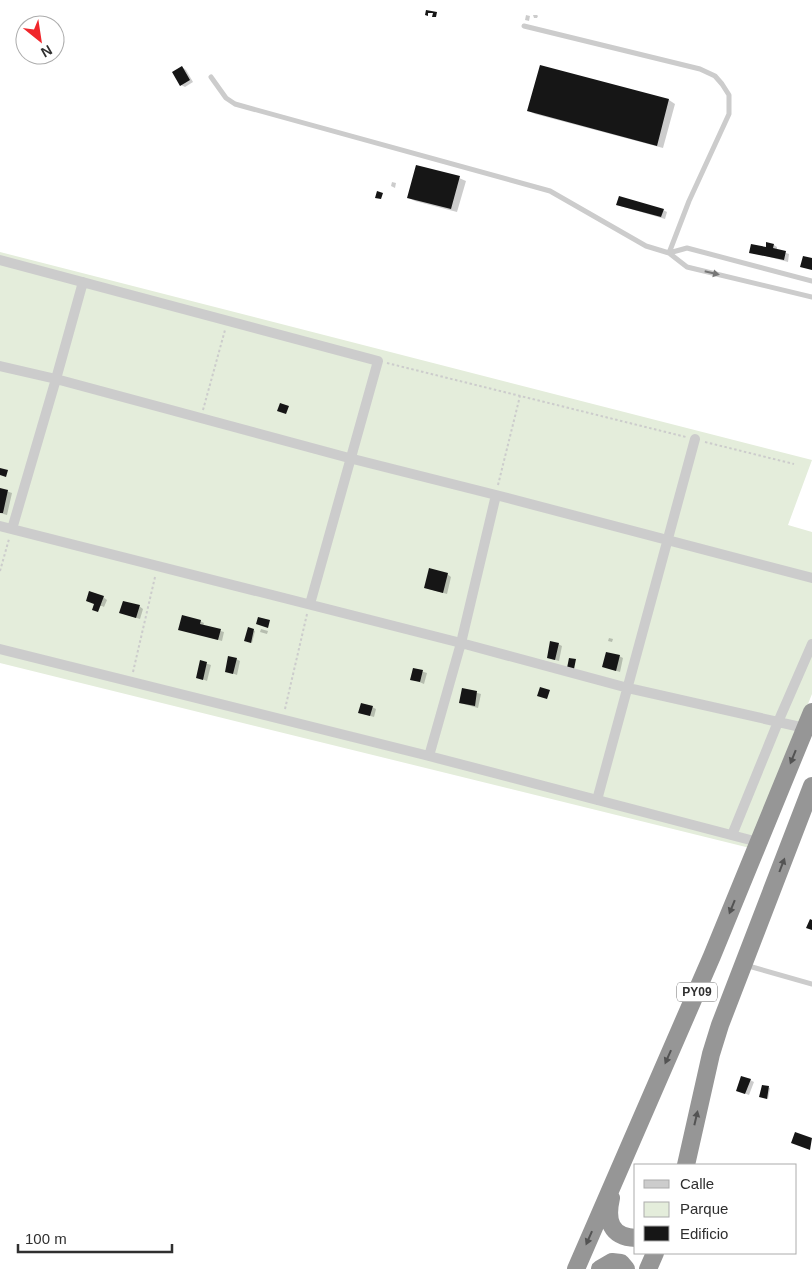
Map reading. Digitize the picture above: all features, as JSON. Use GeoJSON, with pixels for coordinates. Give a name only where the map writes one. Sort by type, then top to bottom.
{"type":"FeatureCollection","features":[{"type":"Feature","properties":{"kind":"highway","name":"PY09"},"geometry":{"type":"LineString","coordinates":[[576,1269],[712,956],[812,712]]}},
{"type":"Feature","properties":{"kind":"highway","name":"PY09"},"geometry":{"type":"LineString","coordinates":[[686,1164],[711,1054],[720,1025],[812,786]]}},
{"type":"Feature","properties":{"kind":"highway"},"geometry":{"type":"LineString","coordinates":[[614,1180],[609,1204],[609,1219],[612,1228],[621,1236],[634,1238]]}},
{"type":"Feature","properties":{"kind":"highway"},"geometry":{"type":"LineString","coordinates":[[648,1269],[655,1254]]}},
{"type":"Feature","properties":{"kind":"highway"},"geometry":{"type":"LineString","coordinates":[[600,1269],[612,1262],[621,1263],[626,1269]]}},
{"type":"Feature","properties":{"kind":"street"},"geometry":{"type":"LineString","coordinates":[[0,260],[378,360],[349,458],[310,604]]}},
{"type":"Feature","properties":{"kind":"street"},"geometry":{"type":"LineString","coordinates":[[12,529],[83,282]]}},
{"type":"Feature","properties":{"kind":"street"},"geometry":{"type":"LineString","coordinates":[[0,366],[56,379],[349,458],[812,578]]}},
{"type":"Feature","properties":{"kind":"street"},"geometry":{"type":"LineString","coordinates":[[597,800],[695,439]]}},
{"type":"Feature","properties":{"kind":"street"},"geometry":{"type":"LineString","coordinates":[[429,756],[461,643],[496,495]]}},
{"type":"Feature","properties":{"kind":"street"},"geometry":{"type":"LineString","coordinates":[[0,526],[310,604],[628,688],[805,728]]}},
{"type":"Feature","properties":{"kind":"street"},"geometry":{"type":"LineString","coordinates":[[732,835],[812,644]]}},
{"type":"Feature","properties":{"kind":"street"},"geometry":{"type":"LineString","coordinates":[[0,649],[429,756],[758,842]]}},
{"type":"Feature","properties":{"kind":"lane"},"geometry":{"type":"LineString","coordinates":[[524,26],[700,69],[714,76],[722,84],[729,95],[729,114],[689,201],[669,253]]}},
{"type":"Feature","properties":{"kind":"lane"},"geometry":{"type":"LineString","coordinates":[[211,77],[226,98],[235,104],[550,191],[646,246],[669,253],[687,267],[812,297]]}},
{"type":"Feature","properties":{"kind":"lane"},"geometry":{"type":"LineString","coordinates":[[669,253],[686,248],[812,281]]}},
{"type":"Feature","properties":{"kind":"lane"},"geometry":{"type":"LineString","coordinates":[[744,964],[812,984]]}},
{"type":"Feature","properties":{"kind":"path"},"geometry":{"type":"LineString","coordinates":[[200,418],[227,320]]}},
{"type":"Feature","properties":{"kind":"path"},"geometry":{"type":"LineString","coordinates":[[378,360],[794,464]]}},
{"type":"Feature","properties":{"kind":"path"},"geometry":{"type":"LineString","coordinates":[[496,495],[520,396]]}},
{"type":"Feature","properties":{"kind":"path"},"geometry":{"type":"LineString","coordinates":[[0,571],[12,529]]}},
{"type":"Feature","properties":{"kind":"path"},"geometry":{"type":"LineString","coordinates":[[131,682],[157,566]]}},
{"type":"Feature","properties":{"kind":"path"},"geometry":{"type":"LineString","coordinates":[[282,720],[310,604]]}},
{"type":"Feature","properties":{"kind":"green space"},"geometry":{"type":"Polygon","coordinates":[[[0,252],[812,460],[788,525],[812,532],[812,694],[750,848],[0,663],[0,252]]]}},
{"type":"Feature","properties":{"kind":"building"},"geometry":{"type":"Polygon","coordinates":[[[426,10],[437,12],[436,17],[432,17],[433,13],[428,13],[428,16],[425,15],[426,10]]]}},
{"type":"Feature","properties":{"kind":"building"},"geometry":{"type":"Polygon","coordinates":[[[540,65],[669,99],[657,146],[527,111],[540,65]]]}},
{"type":"Feature","properties":{"kind":"building"},"geometry":{"type":"Polygon","coordinates":[[[182,66],[190,80],[180,86],[172,72],[182,66]]]}},
{"type":"Feature","properties":{"kind":"building"},"geometry":{"type":"Polygon","coordinates":[[[416,165],[460,176],[451,209],[407,198],[416,165]]]}},
{"type":"Feature","properties":{"kind":"building"},"geometry":{"type":"Polygon","coordinates":[[[377,191],[383,193],[381,199],[375,198],[377,191]]]}},
{"type":"Feature","properties":{"kind":"building"},"geometry":{"type":"Polygon","coordinates":[[[619,196],[664,209],[661,217],[616,205],[619,196]]]}},
{"type":"Feature","properties":{"kind":"building"},"geometry":{"type":"Polygon","coordinates":[[[766,242],[774,244],[773,248],[786,251],[784,260],[749,253],[751,244],[766,247],[766,242]]]}},
{"type":"Feature","properties":{"kind":"building"},"geometry":{"type":"Polygon","coordinates":[[[803,256],[812,258],[812,270],[800,267],[803,256]]]}},
{"type":"Feature","properties":{"kind":"building"},"geometry":{"type":"Polygon","coordinates":[[[280,403],[289,406],[286,414],[277,411],[280,403]]]}},
{"type":"Feature","properties":{"kind":"building"},"geometry":{"type":"Polygon","coordinates":[[[0,468],[8,470],[6,477],[0,475],[0,468]]]}},
{"type":"Feature","properties":{"kind":"building"},"geometry":{"type":"Polygon","coordinates":[[[0,488],[8,490],[3,513],[0,513],[0,488]]]}},
{"type":"Feature","properties":{"kind":"building"},"geometry":{"type":"Polygon","coordinates":[[[429,568],[448,573],[443,593],[424,588],[429,568]]]}},
{"type":"Feature","properties":{"kind":"building"},"geometry":{"type":"Polygon","coordinates":[[[89,591],[104,596],[98,612],[92,610],[94,604],[86,601],[89,591]]]}},
{"type":"Feature","properties":{"kind":"building"},"geometry":{"type":"Polygon","coordinates":[[[123,601],[140,605],[136,618],[119,613],[123,601]]]}},
{"type":"Feature","properties":{"kind":"building"},"geometry":{"type":"Polygon","coordinates":[[[182,615],[201,620],[200,624],[221,629],[218,640],[178,630],[182,615]]]}},
{"type":"Feature","properties":{"kind":"building"},"geometry":{"type":"Polygon","coordinates":[[[258,617],[270,620],[268,628],[256,624],[258,617]]]}},
{"type":"Feature","properties":{"kind":"building"},"geometry":{"type":"Polygon","coordinates":[[[248,627],[254,629],[251,643],[244,641],[248,627]]]}},
{"type":"Feature","properties":{"kind":"building"},"geometry":{"type":"Polygon","coordinates":[[[550,641],[559,643],[555,660],[547,658],[550,641]]]}},
{"type":"Feature","properties":{"kind":"building"},"geometry":{"type":"Polygon","coordinates":[[[606,652],[620,655],[616,671],[602,667],[606,652]]]}},
{"type":"Feature","properties":{"kind":"building"},"geometry":{"type":"Polygon","coordinates":[[[228,656],[237,658],[233,674],[225,672],[228,656]]]}},
{"type":"Feature","properties":{"kind":"building"},"geometry":{"type":"Polygon","coordinates":[[[569,658],[576,659],[574,669],[567,668],[569,658]]]}},
{"type":"Feature","properties":{"kind":"building"},"geometry":{"type":"Polygon","coordinates":[[[200,660],[207,662],[203,680],[196,678],[200,660]]]}},
{"type":"Feature","properties":{"kind":"building"},"geometry":{"type":"Polygon","coordinates":[[[413,668],[423,670],[420,682],[410,680],[413,668]]]}},
{"type":"Feature","properties":{"kind":"building"},"geometry":{"type":"Polygon","coordinates":[[[540,687],[550,690],[547,699],[537,696],[540,687]]]}},
{"type":"Feature","properties":{"kind":"building"},"geometry":{"type":"Polygon","coordinates":[[[462,688],[477,691],[475,706],[459,703],[462,688]]]}},
{"type":"Feature","properties":{"kind":"building"},"geometry":{"type":"Polygon","coordinates":[[[361,703],[373,706],[370,716],[358,713],[361,703]]]}},
{"type":"Feature","properties":{"kind":"building"},"geometry":{"type":"Polygon","coordinates":[[[810,919],[812,920],[812,930],[806,928],[810,919]]]}},
{"type":"Feature","properties":{"kind":"building"},"geometry":{"type":"Polygon","coordinates":[[[741,1076],[751,1079],[745,1094],[736,1091],[741,1076]]]}},
{"type":"Feature","properties":{"kind":"building"},"geometry":{"type":"Polygon","coordinates":[[[762,1085],[769,1086],[767,1099],[759,1097],[762,1085]]]}},
{"type":"Feature","properties":{"kind":"building"},"geometry":{"type":"Polygon","coordinates":[[[795,1132],[812,1138],[810,1150],[791,1143],[795,1132]]]}}]}
